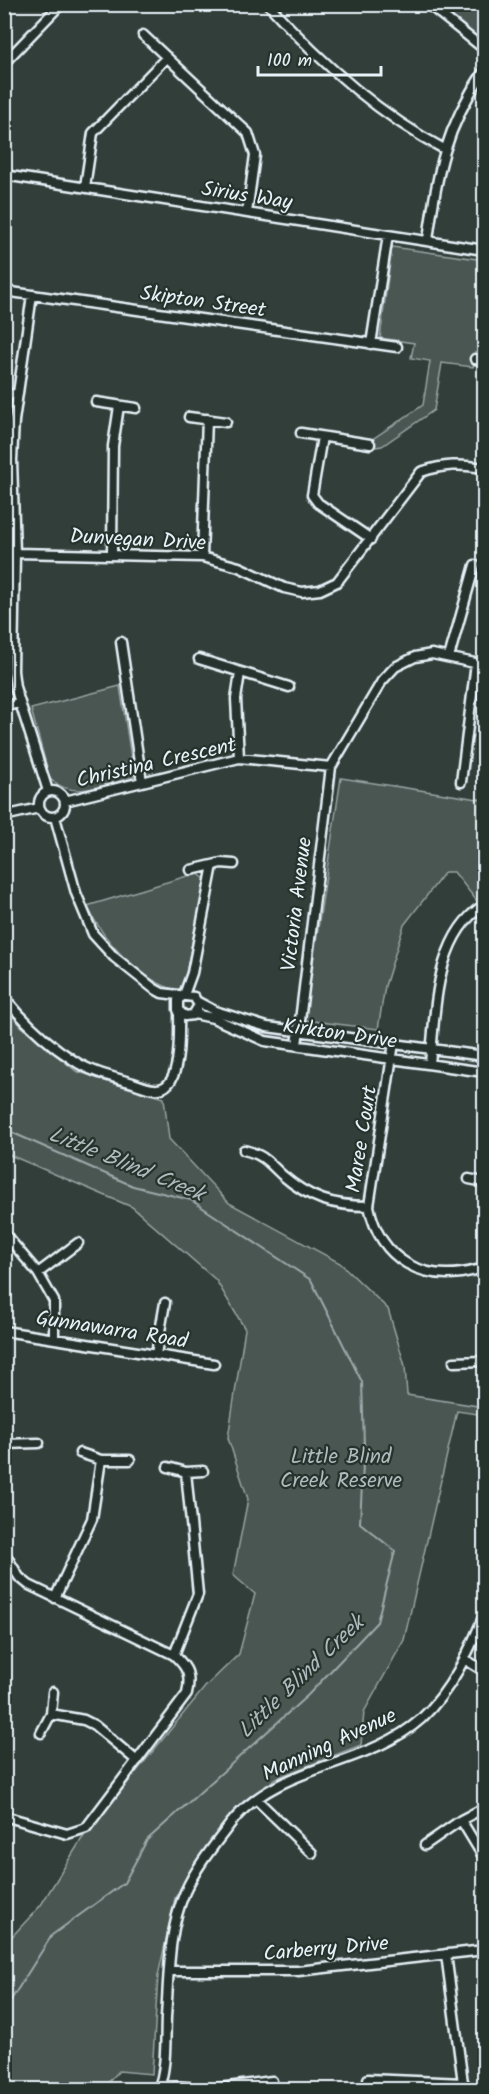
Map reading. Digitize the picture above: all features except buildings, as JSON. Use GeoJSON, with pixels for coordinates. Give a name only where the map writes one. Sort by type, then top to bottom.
{"type":"FeatureCollection","features":[{"type":"Feature","properties":{"kind":"street"},"geometry":{"type":"LineString","coordinates":[[268,4],[299,39],[406,129],[444,149]]}},
{"type":"Feature","properties":{"kind":"street"},"geometry":{"type":"LineString","coordinates":[[428,4],[484,49]]}},
{"type":"Feature","properties":{"kind":"street"},"geometry":{"type":"LineString","coordinates":[[4,63],[55,7]]}},
{"type":"Feature","properties":{"kind":"street"},"geometry":{"type":"LineString","coordinates":[[143,35],[248,133],[255,155],[247,213]]}},
{"type":"Feature","properties":{"kind":"street"},"geometry":{"type":"LineString","coordinates":[[85,188],[93,133],[167,57]]}},
{"type":"Feature","properties":{"kind":"street"},"geometry":{"type":"LineString","coordinates":[[428,240],[435,182],[444,149],[456,119],[484,72]]}},
{"type":"Feature","properties":{"kind":"street","name":"Sirius Way"},"geometry":{"type":"LineString","coordinates":[[4,175],[484,250]]}},
{"type":"Feature","properties":{"kind":"street"},"geometry":{"type":"LineString","coordinates":[[371,344],[388,235]]}},
{"type":"Feature","properties":{"kind":"street","name":"Skipton Street"},"geometry":{"type":"LineString","coordinates":[[4,291],[397,347]]}},
{"type":"Feature","properties":{"kind":"street"},"geometry":{"type":"LineString","coordinates":[[32,295],[17,395],[12,460],[9,503],[15,553],[9,609],[13,671],[20,702],[48,791]]}},
{"type":"Feature","properties":{"kind":"street"},"geometry":{"type":"LineString","coordinates":[[474,358],[484,360]]}},
{"type":"Feature","properties":{"kind":"street"},"geometry":{"type":"LineString","coordinates":[[4,393],[17,395]]}},
{"type":"Feature","properties":{"kind":"street"},"geometry":{"type":"LineString","coordinates":[[96,402],[136,408]]}},
{"type":"Feature","properties":{"kind":"street"},"geometry":{"type":"LineString","coordinates":[[112,554],[113,446],[119,406]]}},
{"type":"Feature","properties":{"kind":"street"},"geometry":{"type":"LineString","coordinates":[[189,417],[226,422]]}},
{"type":"Feature","properties":{"kind":"street"},"geometry":{"type":"LineString","coordinates":[[202,557],[207,419]]}},
{"type":"Feature","properties":{"kind":"street"},"geometry":{"type":"LineString","coordinates":[[301,434],[370,444]]}},
{"type":"Feature","properties":{"kind":"street"},"geometry":{"type":"LineString","coordinates":[[322,436],[312,495],[318,503],[371,538]]}},
{"type":"Feature","properties":{"kind":"street","name":"Dunvegan Drive"},"geometry":{"type":"LineString","coordinates":[[15,553],[202,557],[239,567],[284,588],[303,592],[320,590],[337,582],[421,472],[441,465],[463,464],[484,468]]}},
{"type":"Feature","properties":{"kind":"street"},"geometry":{"type":"LineString","coordinates":[[449,657],[475,565]]}},
{"type":"Feature","properties":{"kind":"street"},"geometry":{"type":"LineString","coordinates":[[121,642],[142,782]]}},
{"type":"Feature","properties":{"kind":"street"},"geometry":{"type":"LineString","coordinates":[[331,767],[382,681],[395,667],[415,657],[432,654],[480,664],[461,782]]}},
{"type":"Feature","properties":{"kind":"street"},"geometry":{"type":"LineString","coordinates":[[199,658],[289,687]]}},
{"type":"Feature","properties":{"kind":"street"},"geometry":{"type":"LineString","coordinates":[[239,758],[237,699],[240,673]]}},
{"type":"Feature","properties":{"kind":"street"},"geometry":{"type":"LineString","coordinates":[[4,706],[20,702]]}},
{"type":"Feature","properties":{"kind":"street","name":"Christina Crescent"},"geometry":{"type":"LineString","coordinates":[[65,801],[239,758],[331,767]]}},
{"type":"Feature","properties":{"kind":"street","name":"Victoria Avenue"},"geometry":{"type":"LineString","coordinates":[[297,1045],[331,767]]}},
{"type":"Feature","properties":{"kind":"street"},"geometry":{"type":"LineString","coordinates":[[48,791],[58,792],[65,801],[63,811],[55,817],[47,817],[39,808],[39,800],[48,791]]}},
{"type":"Feature","properties":{"kind":"street"},"geometry":{"type":"LineString","coordinates":[[4,816],[39,808]]}},
{"type":"Feature","properties":{"kind":"street"},"geometry":{"type":"LineString","coordinates":[[55,817],[76,893],[93,934],[130,972],[162,993],[178,1011],[185,1016],[194,1015]]}},
{"type":"Feature","properties":{"kind":"street"},"geometry":{"type":"LineString","coordinates":[[191,870],[213,865],[234,864]]}},
{"type":"Feature","properties":{"kind":"street"},"geometry":{"type":"LineString","coordinates":[[4,997],[27,1022],[73,1061],[102,1074],[154,1090],[167,1086],[173,1077],[180,1039],[178,1000],[184,996],[192,973],[213,865]]}},
{"type":"Feature","properties":{"kind":"street"},"geometry":{"type":"LineString","coordinates":[[430,1063],[447,951],[458,934],[484,905]]}},
{"type":"Feature","properties":{"kind":"street"},"geometry":{"type":"LineString","coordinates":[[180,1039],[194,1015],[197,1001],[192,973]]}},
{"type":"Feature","properties":{"kind":"street"},"geometry":{"type":"LineString","coordinates":[[162,993],[184,996],[197,1001]]}},
{"type":"Feature","properties":{"kind":"street","name":"Kirkton Drive"},"geometry":{"type":"LineString","coordinates":[[197,1001],[215,1011],[250,1022],[299,1031],[484,1056]]}},
{"type":"Feature","properties":{"kind":"street","name":"Kirkton Drive"},"geometry":{"type":"LineString","coordinates":[[194,1015],[213,1018],[266,1041],[484,1072]]}},
{"type":"Feature","properties":{"kind":"street","name":"Maree Court"},"geometry":{"type":"LineString","coordinates":[[394,1043],[369,1206],[373,1222],[385,1245],[402,1261],[439,1276],[476,1270]]}},
{"type":"Feature","properties":{"kind":"street"},"geometry":{"type":"LineString","coordinates":[[244,1150],[261,1154],[283,1175],[314,1198],[349,1206],[369,1206]]}},
{"type":"Feature","properties":{"kind":"street"},"geometry":{"type":"LineString","coordinates":[[469,1179],[484,1182]]}},
{"type":"Feature","properties":{"kind":"street"},"geometry":{"type":"LineString","coordinates":[[4,1233],[38,1273],[54,1301],[54,1338]]}},
{"type":"Feature","properties":{"kind":"street"},"geometry":{"type":"LineString","coordinates":[[38,1273],[78,1243]]}},
{"type":"Feature","properties":{"kind":"street"},"geometry":{"type":"LineString","coordinates":[[156,1354],[165,1303]]}},
{"type":"Feature","properties":{"kind":"street","name":"Gunnawarra Road"},"geometry":{"type":"LineString","coordinates":[[4,1331],[214,1364]]}},
{"type":"Feature","properties":{"kind":"street"},"geometry":{"type":"LineString","coordinates":[[454,1362],[484,1361]]}},
{"type":"Feature","properties":{"kind":"street"},"geometry":{"type":"LineString","coordinates":[[4,1444],[39,1443]]}},
{"type":"Feature","properties":{"kind":"street"},"geometry":{"type":"LineString","coordinates":[[80,1453],[101,1460],[130,1460]]}},
{"type":"Feature","properties":{"kind":"street"},"geometry":{"type":"LineString","coordinates":[[55,1598],[92,1519],[101,1460]]}},
{"type":"Feature","properties":{"kind":"street"},"geometry":{"type":"LineString","coordinates":[[168,1467],[186,1472],[203,1471]]}},
{"type":"Feature","properties":{"kind":"street"},"geometry":{"type":"LineString","coordinates":[[174,1655],[198,1594],[186,1472]]}},
{"type":"Feature","properties":{"kind":"street"},"geometry":{"type":"LineString","coordinates":[[4,1552],[19,1577],[55,1598],[174,1655],[188,1668],[190,1680],[188,1694],[91,1824],[82,1831],[60,1832],[4,1816]]}},
{"type":"Feature","properties":{"kind":"street","name":"Manning Avenue"},"geometry":{"type":"LineString","coordinates":[[159,2087],[169,1971],[177,1915],[186,1891],[205,1858],[233,1821],[256,1799],[281,1783],[389,1738],[421,1719],[466,1660],[484,1615]]}},
{"type":"Feature","properties":{"kind":"street"},"geometry":{"type":"LineString","coordinates":[[466,1660],[484,1671]]}},
{"type":"Feature","properties":{"kind":"street"},"geometry":{"type":"LineString","coordinates":[[41,1733],[51,1714],[52,1692]]}},
{"type":"Feature","properties":{"kind":"street"},"geometry":{"type":"LineString","coordinates":[[51,1714],[84,1720],[94,1725],[137,1761]]}},
{"type":"Feature","properties":{"kind":"street"},"geometry":{"type":"LineString","coordinates":[[256,1799],[312,1853]]}},
{"type":"Feature","properties":{"kind":"street"},"geometry":{"type":"LineString","coordinates":[[425,1845],[461,1820],[484,1808]]}},
{"type":"Feature","properties":{"kind":"street"},"geometry":{"type":"LineString","coordinates":[[461,1820],[484,1858]]}},
{"type":"Feature","properties":{"kind":"street","name":"Carberry Drive"},"geometry":{"type":"LineString","coordinates":[[169,1971],[298,1971],[484,1950]]}},
{"type":"Feature","properties":{"kind":"street"},"geometry":{"type":"LineString","coordinates":[[368,2079],[464,2086],[446,1954]]}},
{"type":"Feature","properties":{"kind":"street"},"geometry":{"type":"LineString","coordinates":[[159,2087],[212,2089],[272,2081]]}},
{"type":"Feature","properties":{"kind":"green space"},"geometry":{"type":"Polygon","coordinates":[[[430,5],[484,5],[484,46],[430,5]]]}},
{"type":"Feature","properties":{"kind":"green space"},"geometry":{"type":"Polygon","coordinates":[[[392,247],[484,260],[484,356],[476,354],[473,367],[442,363],[434,410],[382,446],[369,448],[371,440],[423,405],[430,361],[411,358],[414,343],[380,338],[392,247]]]}},
{"type":"Feature","properties":{"kind":"green space"},"geometry":{"type":"Polygon","coordinates":[[[120,686],[134,777],[90,789],[69,789],[59,786],[50,779],[31,709],[120,686]]]}},
{"type":"Feature","properties":{"kind":"green space"},"geometry":{"type":"Polygon","coordinates":[[[341,778],[484,800],[484,894],[476,900],[454,872],[445,872],[404,925],[385,986],[378,1029],[304,1020],[341,778]]]}},
{"type":"Feature","properties":{"kind":"green space"},"geometry":{"type":"Polygon","coordinates":[[[197,873],[205,879],[186,973],[179,991],[150,978],[125,958],[103,933],[87,906],[197,873]]]}},
{"type":"Feature","properties":{"kind":"green space","name":"Little Blind Creek Reserve"},"geometry":{"type":"Polygon","coordinates":[[[4,1006],[22,1027],[76,1071],[164,1098],[169,1139],[229,1203],[340,1263],[388,1309],[405,1366],[407,1395],[484,1407],[484,1415],[457,1411],[404,1640],[364,1712],[361,1745],[274,1779],[197,1859],[175,1898],[158,1976],[152,2074],[119,2071],[102,2089],[5,2089],[5,1944],[41,1905],[81,1840],[205,1687],[239,1654],[255,1594],[233,1575],[248,1499],[228,1438],[245,1329],[216,1280],[132,1207],[5,1153],[4,1006]]]}},
{"type":"Feature","properties":{"kind":"waterway","name":"Little Blind Creek"},"geometry":{"type":"LineString","coordinates":[[4,1129],[133,1186],[191,1200],[311,1280],[362,1382],[364,1445],[360,1523],[395,1551],[377,1622],[308,1695],[147,1840],[124,1883],[52,1935],[4,2011]]}}]}
